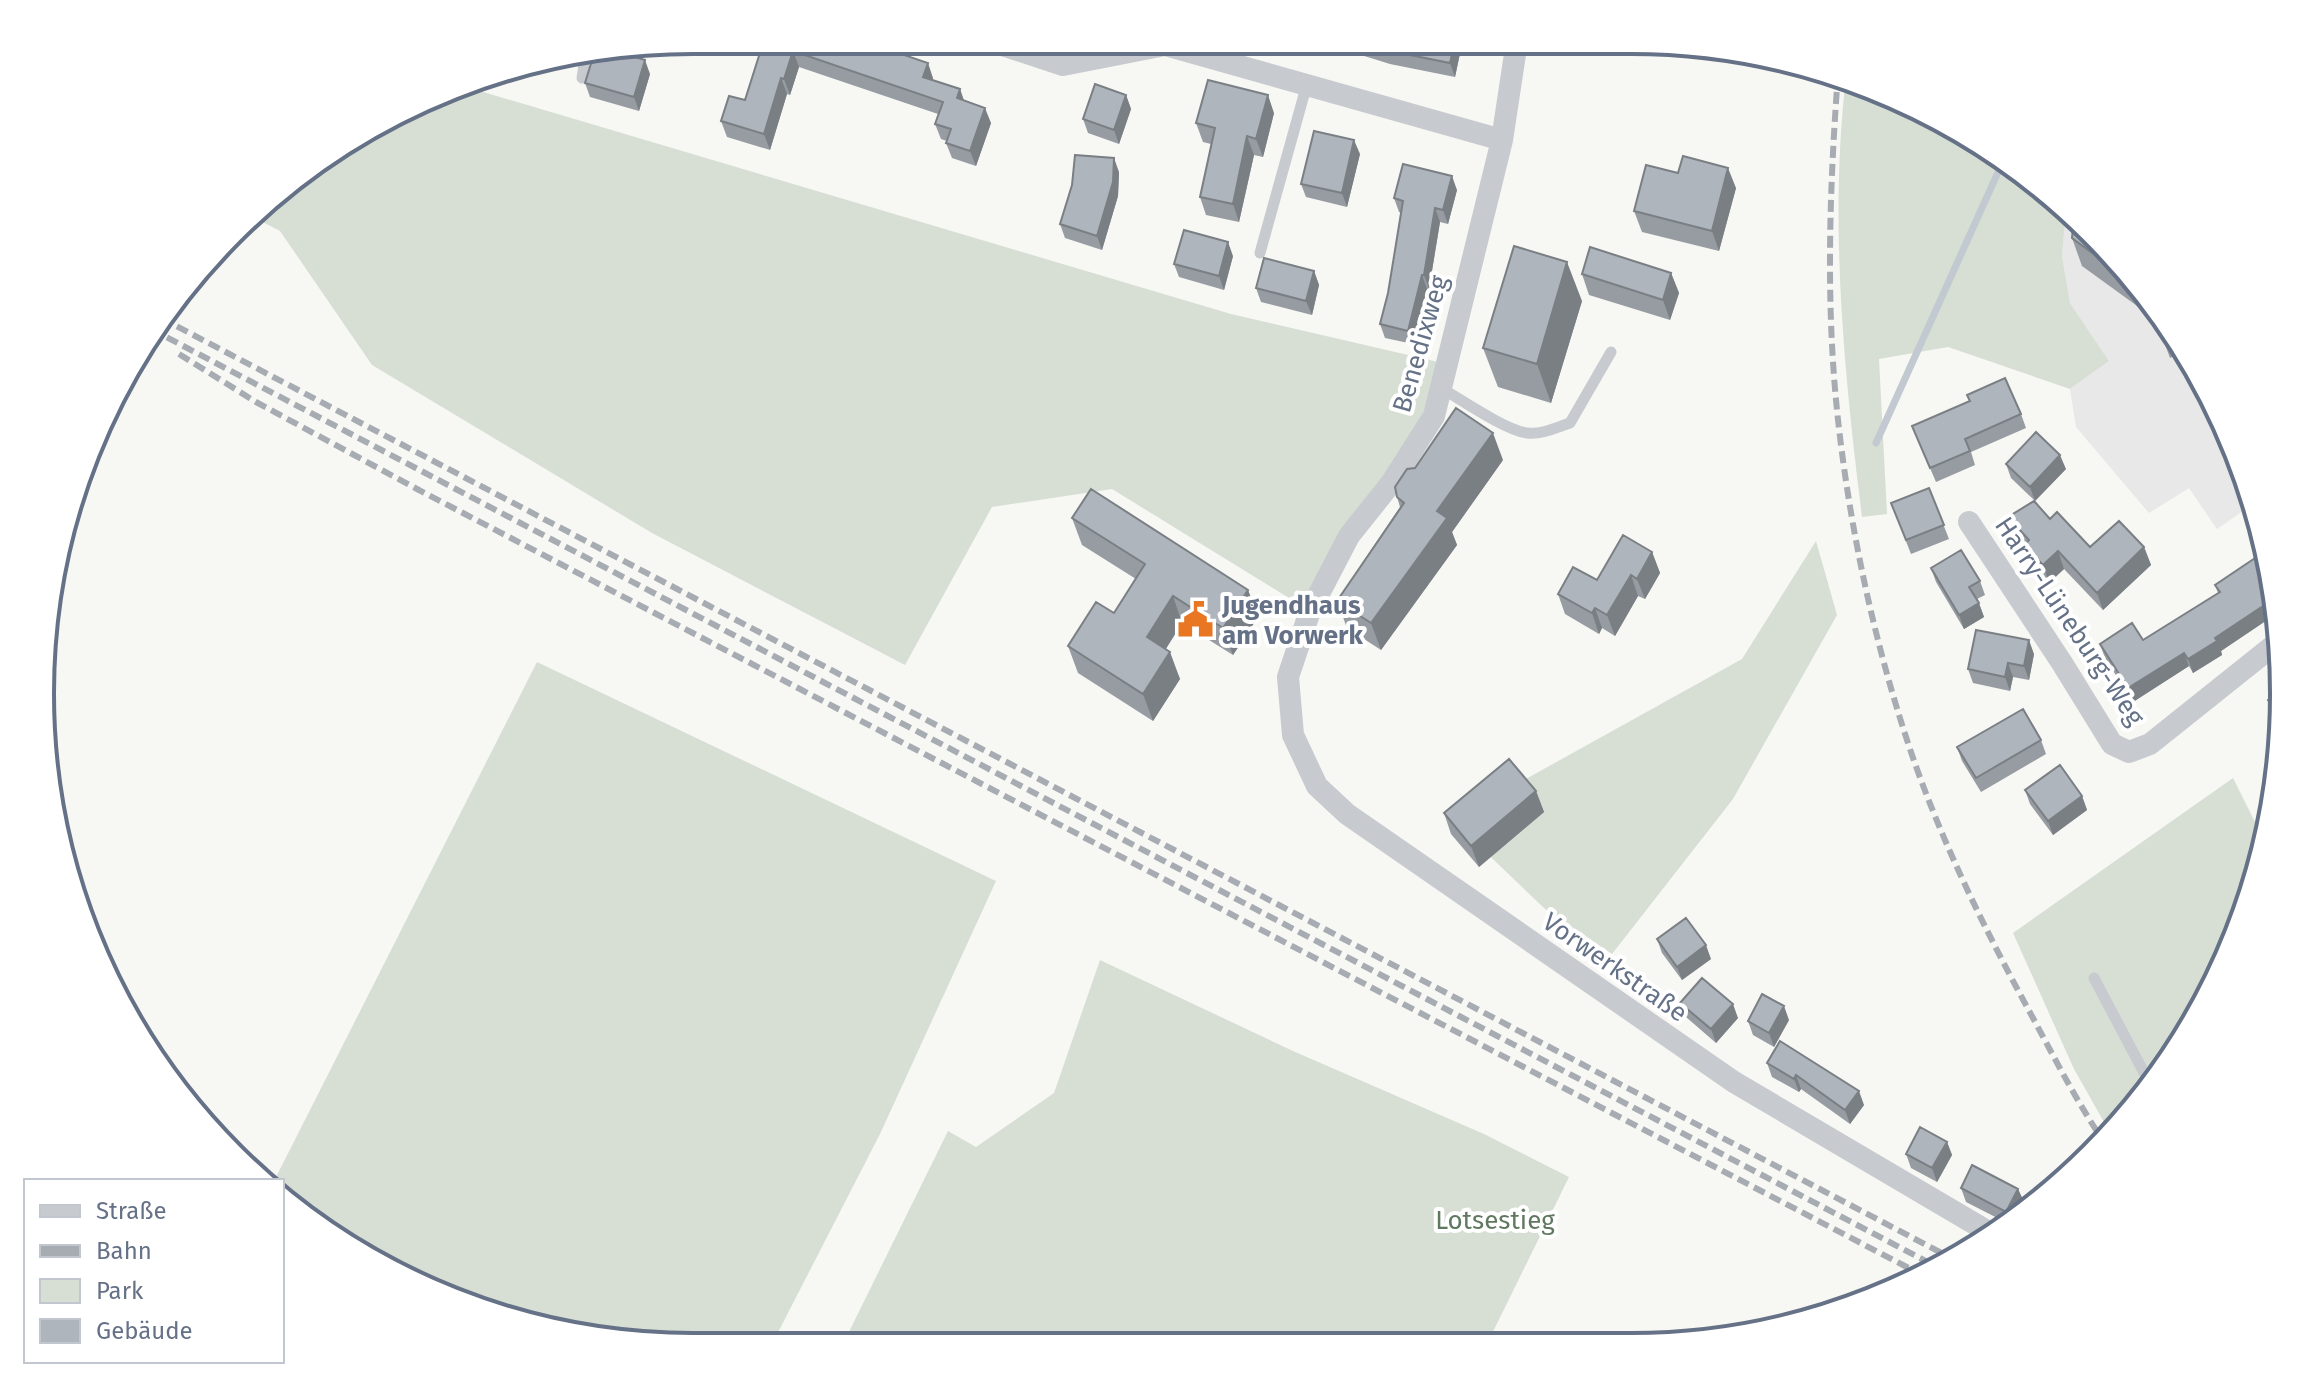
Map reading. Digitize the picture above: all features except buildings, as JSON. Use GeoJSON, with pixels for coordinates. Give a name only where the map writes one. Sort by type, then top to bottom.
{"type":"FeatureCollection","features":[{"type":"Feature","properties":{"kind":"street"},"geometry":{"type":"LineString","coordinates":[[1030,54],[1063,65],[1114,54]]}},
{"type":"Feature","properties":{"kind":"street"},"geometry":{"type":"LineString","coordinates":[[1205,54],[1502,140]]}},
{"type":"Feature","properties":{"kind":"street","name":"Benedixweg"},"geometry":{"type":"LineString","coordinates":[[1288,677],[1310,611],[1342,548],[1392,482],[1434,416],[1502,140],[1515,54]]}},
{"type":"Feature","properties":{"kind":"street","name":"Harry-Lüneburg-Weg"},"geometry":{"type":"LineString","coordinates":[[1969,522],[2112,744],[2129,752],[2150,744],[2269,649]]}},
{"type":"Feature","properties":{"kind":"street","name":"Vorwerkstraße"},"geometry":{"type":"LineString","coordinates":[[1288,677],[1293,735],[1317,786],[1347,814],[1734,1082],[1981,1228]]}},
{"type":"Feature","properties":{"kind":"lane"},"geometry":{"type":"LineString","coordinates":[[582,78],[584,63]]}},
{"type":"Feature","properties":{"kind":"lane"},"geometry":{"type":"LineString","coordinates":[[1260,253],[1307,83]]}},
{"type":"Feature","properties":{"kind":"lane"},"geometry":{"type":"LineString","coordinates":[[1441,388],[1509,427],[1528,434],[1548,430],[1570,423],[1611,352]]}},
{"type":"Feature","properties":{"kind":"lane"},"geometry":{"type":"LineString","coordinates":[[2094,978],[2145,1074]]}},
{"type":"Feature","properties":{"kind":"shaded area"},"geometry":{"type":"Polygon","coordinates":[[[2065,224],[2138,304],[2184,374],[2221,449],[2243,511],[2217,529],[2189,488],[2149,513],[2076,427],[2070,389],[2109,361],[2070,303],[2062,256],[2065,224]]]}},
{"type":"Feature","properties":{"kind":"green space"},"geometry":{"type":"Polygon","coordinates":[[[480,91],[1231,314],[1447,364],[1444,377],[1310,611],[1112,489],[992,507],[905,665],[652,533],[372,365],[280,231],[262,222],[338,162],[411,120],[480,91]]]}},
{"type":"Feature","properties":{"kind":"green space"},"geometry":{"type":"Polygon","coordinates":[[[1845,91],[1913,120],[1950,140],[2020,186],[2052,213],[2065,224],[2062,256],[2070,303],[2109,361],[2070,389],[1948,347],[1879,359],[1887,514],[1862,517],[1841,297],[1841,132],[1845,91]]]}},
{"type":"Feature","properties":{"kind":"green space"},"geometry":{"type":"Polygon","coordinates":[[[1816,541],[1837,615],[1733,799],[1612,954],[1545,909],[1452,820],[1742,659],[1816,541]]]}},
{"type":"Feature","properties":{"kind":"green space"},"geometry":{"type":"Polygon","coordinates":[[[537,662],[996,881],[880,1134],[778,1333],[652,1332],[610,1328],[569,1321],[488,1299],[411,1267],[374,1247],[304,1201],[284,1184],[284,1179],[276,1177],[537,662]]]}},
{"type":"Feature","properties":{"kind":"green space"},"geometry":{"type":"Polygon","coordinates":[[[2233,778],[2256,825],[2236,899],[2204,976],[2184,1013],[2138,1083],[2104,1123],[2074,1069],[2013,933],[2233,778]]]}},
{"type":"Feature","properties":{"kind":"green space","name":"Lotsestieg"},"geometry":{"type":"Polygon","coordinates":[[[1100,960],[1293,1051],[1484,1134],[1569,1177],[1492,1333],[848,1333],[948,1131],[976,1147],[1054,1093],[1100,960]]]}},
{"type":"Feature","properties":{"kind":"waterway"},"geometry":{"type":"LineString","coordinates":[[1876,443],[1999,171]]}},
{"type":"Feature","properties":{"kind":"railway"},"geometry":{"type":"LineString","coordinates":[[1837,88],[1830,256],[1835,392],[1852,517],[1877,637],[1912,755],[1952,856],[2016,986],[2097,1131]]}},
{"type":"Feature","properties":{"kind":"railway"},"geometry":{"type":"LineString","coordinates":[[172,324],[1940,1252]]}},
{"type":"Feature","properties":{"kind":"railway"},"geometry":{"type":"LineString","coordinates":[[164,336],[1925,1261]]}},
{"type":"Feature","properties":{"kind":"railway"},"geometry":{"type":"LineString","coordinates":[[179,354],[256,402],[417,489],[1910,1269]]}},
{"type":"Feature","properties":{"kind":"place","name":"Jugendhaus am Vorwerk"},"geometry":{"type":"Point","coordinates":[1196,620]}}]}
